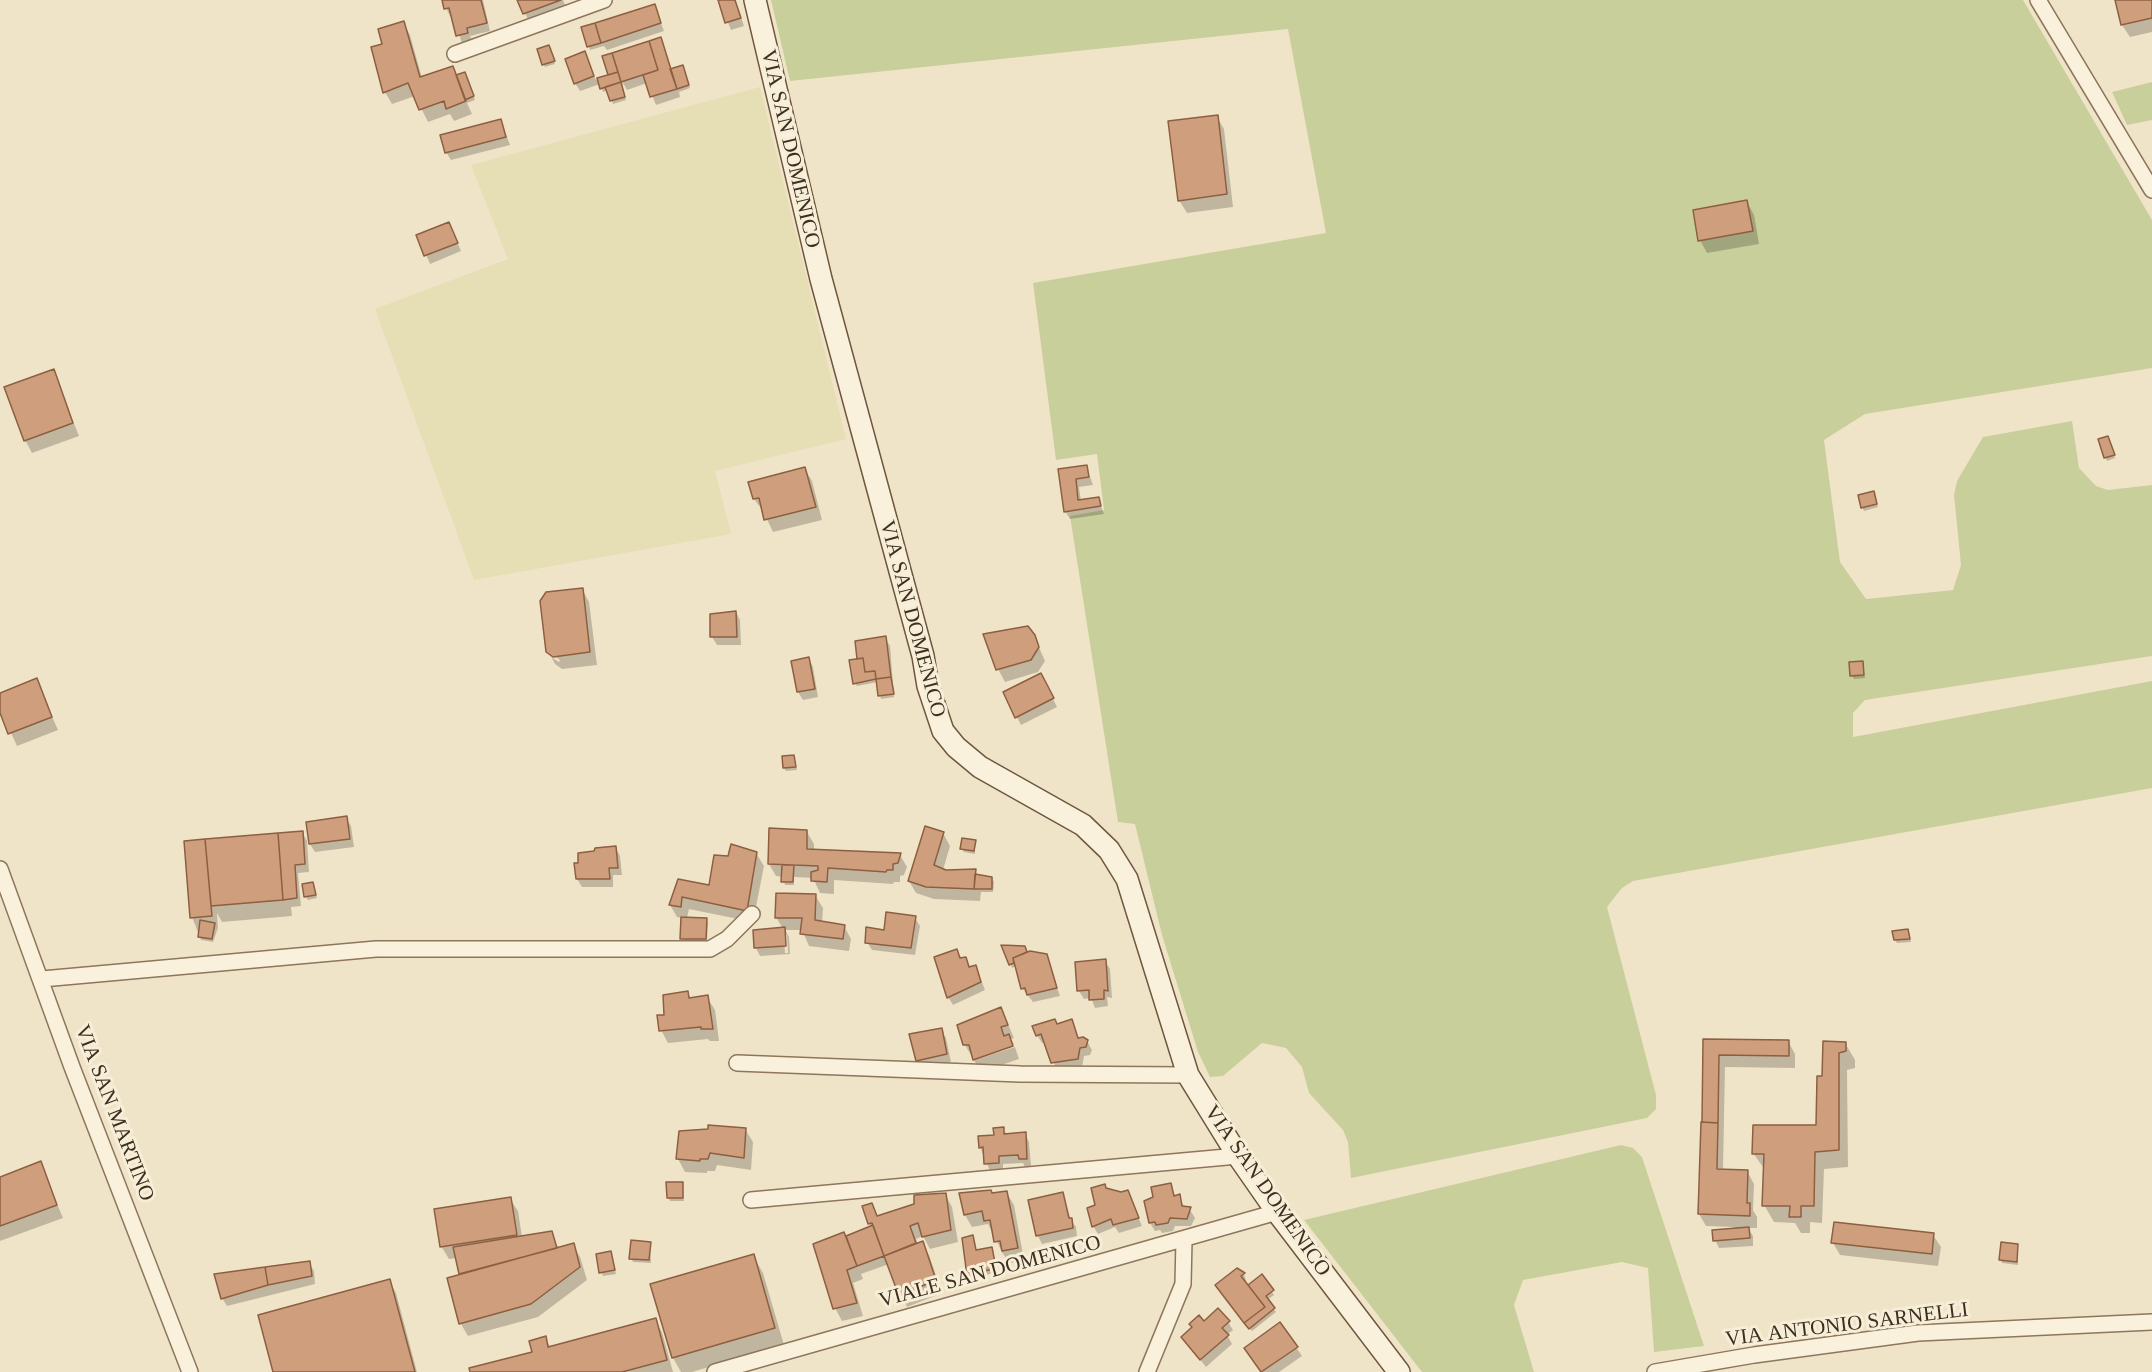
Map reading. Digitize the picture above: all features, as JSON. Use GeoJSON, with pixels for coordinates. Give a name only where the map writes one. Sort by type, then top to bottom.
{"type":"FeatureCollection","features":[{"type":"Feature","properties":{"kind":"street"},"geometry":{"type":"LineString","coordinates":[[455,54],[604,0]]}},
{"type":"Feature","properties":{"kind":"street","name":"VIA SAN DOMENICO"},"geometry":{"type":"LineString","coordinates":[[755,0],[818,267],[923,656],[928,686],[943,731],[956,747],[980,766],[1083,825],[1108,850],[1127,879],[1188,1075],[1238,1156],[1277,1212],[1399,1372]]}},
{"type":"Feature","properties":{"kind":"street"},"geometry":{"type":"LineString","coordinates":[[2038,0],[2152,190]]}},
{"type":"Feature","properties":{"kind":"street","name":"VIA SAN MARTINO"},"geometry":{"type":"LineString","coordinates":[[0,869],[72,1067],[190,1372]]}},
{"type":"Feature","properties":{"kind":"street"},"geometry":{"type":"LineString","coordinates":[[42,980],[376,949],[710,949],[727,939],[752,914]]}},
{"type":"Feature","properties":{"kind":"street"},"geometry":{"type":"LineString","coordinates":[[736,1063],[1020,1074],[1188,1075]]}},
{"type":"Feature","properties":{"kind":"street"},"geometry":{"type":"LineString","coordinates":[[751,1200],[1238,1156]]}},
{"type":"Feature","properties":{"kind":"street","name":"VIALE SAN DOMENICO"},"geometry":{"type":"LineString","coordinates":[[715,1372],[1277,1212]]}},
{"type":"Feature","properties":{"kind":"street"},"geometry":{"type":"LineString","coordinates":[[1147,1372],[1183,1284],[1184,1240]]}},
{"type":"Feature","properties":{"kind":"street","name":"VIA ANTONIO SARNELLI"},"geometry":{"type":"LineString","coordinates":[[1655,1372],[1754,1354],[1918,1333],[2152,1322]]}},
{"type":"Feature","properties":{"kind":"shaded area"},"geometry":{"type":"Polygon","coordinates":[[[760,87],[846,439],[715,471],[731,534],[474,580],[375,309],[508,259],[471,165],[760,87]]]}},
{"type":"Feature","properties":{"kind":"green space"},"geometry":{"type":"Polygon","coordinates":[[[771,0],[2023,0],[2152,220],[2152,368],[1865,414],[1824,440],[1840,562],[1866,599],[1953,590],[1961,565],[1954,495],[1957,481],[1983,437],[2072,421],[2079,468],[2096,486],[2108,490],[2152,485],[2152,656],[1865,700],[1853,713],[1853,737],[2152,681],[2152,788],[1633,881],[1622,888],[1607,907],[1656,1095],[1656,1109],[1647,1118],[1351,1178],[1348,1142],[1343,1130],[1309,1093],[1302,1067],[1286,1048],[1262,1043],[1223,1076],[1210,1077],[1198,1052],[1162,935],[1135,824],[1118,822],[1070,516],[1104,510],[1097,454],[1056,460],[1033,283],[1326,233],[1288,29],[790,81],[771,0]]]}},
{"type":"Feature","properties":{"kind":"green space"},"geometry":{"type":"Polygon","coordinates":[[[2152,82],[2152,120],[2127,125],[2112,92],[2152,82]]]}},
{"type":"Feature","properties":{"kind":"green space"},"geometry":{"type":"Polygon","coordinates":[[[1621,1145],[1633,1148],[1642,1157],[1704,1346],[1654,1352],[1648,1268],[1622,1262],[1523,1280],[1514,1305],[1534,1372],[1422,1372],[1304,1220],[1621,1145]]]}},
{"type":"Feature","properties":{"kind":"building"},"geometry":{"type":"Polygon","coordinates":[[[442,0],[481,0],[487,23],[467,28],[468,33],[456,36],[449,8],[444,9],[442,0]]]}},
{"type":"Feature","properties":{"kind":"building"},"geometry":{"type":"Polygon","coordinates":[[[517,0],[561,0],[523,14],[517,0]]]}},
{"type":"Feature","properties":{"kind":"building"},"geometry":{"type":"Polygon","coordinates":[[[718,0],[735,0],[741,18],[725,23],[718,0]]]}},
{"type":"Feature","properties":{"kind":"building"},"geometry":{"type":"Polygon","coordinates":[[[2115,0],[2152,0],[2152,18],[2121,25],[2115,0]]]}},
{"type":"Feature","properties":{"kind":"building"},"geometry":{"type":"Polygon","coordinates":[[[655,4],[661,23],[601,43],[595,23],[655,4]]]}},
{"type":"Feature","properties":{"kind":"building"},"geometry":{"type":"Polygon","coordinates":[[[404,21],[420,77],[453,66],[466,101],[446,109],[444,101],[419,110],[408,83],[383,93],[371,47],[382,44],[378,29],[404,21]]]}},
{"type":"Feature","properties":{"kind":"building"},"geometry":{"type":"Polygon","coordinates":[[[595,23],[601,43],[587,47],[581,27],[595,23]]]}},
{"type":"Feature","properties":{"kind":"building"},"geometry":{"type":"Polygon","coordinates":[[[661,37],[677,89],[650,97],[643,75],[658,70],[649,41],[661,37]]]}},
{"type":"Feature","properties":{"kind":"building"},"geometry":{"type":"Polygon","coordinates":[[[649,41],[658,70],[621,82],[612,53],[649,41]]]}},
{"type":"Feature","properties":{"kind":"building"},"geometry":{"type":"Polygon","coordinates":[[[549,45],[555,61],[542,65],[537,49],[549,45]]]}},
{"type":"Feature","properties":{"kind":"building"},"geometry":{"type":"Polygon","coordinates":[[[585,51],[594,76],[574,84],[565,59],[585,51]]]}},
{"type":"Feature","properties":{"kind":"building"},"geometry":{"type":"Polygon","coordinates":[[[612,53],[618,72],[608,75],[602,56],[612,53]]]}},
{"type":"Feature","properties":{"kind":"building"},"geometry":{"type":"Polygon","coordinates":[[[683,65],[689,85],[677,89],[670,69],[683,65]]]}},
{"type":"Feature","properties":{"kind":"building"},"geometry":{"type":"Polygon","coordinates":[[[465,72],[474,96],[465,100],[456,75],[465,72]]]}},
{"type":"Feature","properties":{"kind":"building"},"geometry":{"type":"Polygon","coordinates":[[[618,72],[621,82],[600,89],[597,78],[618,72]]]}},
{"type":"Feature","properties":{"kind":"building"},"geometry":{"type":"Polygon","coordinates":[[[621,82],[625,97],[610,101],[605,87],[621,82]]]}},
{"type":"Feature","properties":{"kind":"building"},"geometry":{"type":"Polygon","coordinates":[[[1218,115],[1227,194],[1178,201],[1168,121],[1218,115]]]}},
{"type":"Feature","properties":{"kind":"building"},"geometry":{"type":"Polygon","coordinates":[[[501,119],[506,137],[445,153],[440,135],[501,119]]]}},
{"type":"Feature","properties":{"kind":"building"},"geometry":{"type":"Polygon","coordinates":[[[1747,200],[1753,231],[1698,241],[1693,210],[1747,200]]]}},
{"type":"Feature","properties":{"kind":"building"},"geometry":{"type":"Polygon","coordinates":[[[449,222],[458,243],[424,256],[416,235],[449,222]]]}},
{"type":"Feature","properties":{"kind":"building"},"geometry":{"type":"Polygon","coordinates":[[[54,369],[73,423],[24,441],[4,387],[54,369]]]}},
{"type":"Feature","properties":{"kind":"building"},"geometry":{"type":"Polygon","coordinates":[[[2108,436],[2115,455],[2104,458],[2098,439],[2108,436]]]}},
{"type":"Feature","properties":{"kind":"building"},"geometry":{"type":"Polygon","coordinates":[[[1087,465],[1089,477],[1076,479],[1078,500],[1099,497],[1101,506],[1064,512],[1058,469],[1087,465]]]}},
{"type":"Feature","properties":{"kind":"building"},"geometry":{"type":"Polygon","coordinates":[[[805,467],[816,507],[764,520],[759,498],[753,499],[748,482],[805,467]]]}},
{"type":"Feature","properties":{"kind":"building"},"geometry":{"type":"Polygon","coordinates":[[[1874,491],[1877,504],[1861,508],[1858,495],[1874,491]]]}},
{"type":"Feature","properties":{"kind":"building"},"geometry":{"type":"Polygon","coordinates":[[[583,588],[590,652],[553,657],[546,652],[540,601],[546,592],[583,588]]]}},
{"type":"Feature","properties":{"kind":"building"},"geometry":{"type":"Polygon","coordinates":[[[736,611],[737,637],[710,637],[710,614],[736,611]]]}},
{"type":"Feature","properties":{"kind":"building"},"geometry":{"type":"Polygon","coordinates":[[[1028,626],[1035,635],[1039,647],[1031,660],[996,670],[983,634],[1028,626]]]}},
{"type":"Feature","properties":{"kind":"building"},"geometry":{"type":"Polygon","coordinates":[[[886,636],[891,677],[876,679],[875,671],[865,672],[863,658],[857,659],[855,641],[886,636]]]}},
{"type":"Feature","properties":{"kind":"building"},"geometry":{"type":"Polygon","coordinates":[[[809,657],[815,689],[797,692],[791,661],[809,657]]]}},
{"type":"Feature","properties":{"kind":"building"},"geometry":{"type":"Polygon","coordinates":[[[863,658],[865,672],[875,671],[876,679],[853,684],[849,660],[863,658]]]}},
{"type":"Feature","properties":{"kind":"building"},"geometry":{"type":"Polygon","coordinates":[[[1863,661],[1864,675],[1850,676],[1849,662],[1863,661]]]}},
{"type":"Feature","properties":{"kind":"building"},"geometry":{"type":"Polygon","coordinates":[[[1041,673],[1054,698],[1015,718],[1003,692],[1041,673]]]}},
{"type":"Feature","properties":{"kind":"building"},"geometry":{"type":"Polygon","coordinates":[[[891,677],[894,694],[878,696],[876,679],[891,677]]]}},
{"type":"Feature","properties":{"kind":"building"},"geometry":{"type":"Polygon","coordinates":[[[37,678],[52,717],[8,734],[0,713],[0,693],[37,678]]]}},
{"type":"Feature","properties":{"kind":"building"},"geometry":{"type":"Polygon","coordinates":[[[794,755],[796,767],[783,768],[782,756],[794,755]]]}},
{"type":"Feature","properties":{"kind":"building"},"geometry":{"type":"Polygon","coordinates":[[[347,816],[350,839],[309,844],[306,822],[347,816]]]}},
{"type":"Feature","properties":{"kind":"building"},"geometry":{"type":"Polygon","coordinates":[[[925,826],[944,832],[934,865],[946,870],[976,869],[974,889],[926,887],[908,881],[925,826]]]}},
{"type":"Feature","properties":{"kind":"building"},"geometry":{"type":"Polygon","coordinates":[[[769,828],[807,830],[807,849],[901,853],[898,863],[893,864],[893,870],[886,872],[828,868],[827,882],[811,881],[811,872],[818,870],[818,866],[768,864],[769,828]]]}},
{"type":"Feature","properties":{"kind":"building"},"geometry":{"type":"Polygon","coordinates":[[[303,831],[305,864],[295,865],[297,898],[283,900],[278,833],[303,831]]]}},
{"type":"Feature","properties":{"kind":"building"},"geometry":{"type":"Polygon","coordinates":[[[278,833],[283,900],[211,906],[205,839],[278,833]]]}},
{"type":"Feature","properties":{"kind":"building"},"geometry":{"type":"Polygon","coordinates":[[[962,838],[976,840],[974,851],[960,849],[962,838]]]}},
{"type":"Feature","properties":{"kind":"building"},"geometry":{"type":"Polygon","coordinates":[[[205,839],[212,916],[190,918],[184,841],[205,839]]]}},
{"type":"Feature","properties":{"kind":"building"},"geometry":{"type":"Polygon","coordinates":[[[731,844],[757,852],[747,911],[682,897],[681,907],[669,905],[678,879],[709,885],[714,855],[728,856],[731,844]]]}},
{"type":"Feature","properties":{"kind":"building"},"geometry":{"type":"Polygon","coordinates":[[[616,846],[618,868],[609,868],[610,879],[576,879],[574,863],[578,863],[578,853],[594,851],[595,848],[616,846]]]}},
{"type":"Feature","properties":{"kind":"building"},"geometry":{"type":"Polygon","coordinates":[[[782,865],[794,865],[793,882],[781,882],[782,865]]]}},
{"type":"Feature","properties":{"kind":"building"},"geometry":{"type":"Polygon","coordinates":[[[975,874],[992,877],[992,889],[974,889],[975,874]]]}},
{"type":"Feature","properties":{"kind":"building"},"geometry":{"type":"Polygon","coordinates":[[[313,882],[316,895],[304,897],[302,884],[313,882]]]}},
{"type":"Feature","properties":{"kind":"building"},"geometry":{"type":"Polygon","coordinates":[[[776,893],[816,894],[815,920],[845,925],[843,939],[800,934],[802,918],[775,918],[776,893]]]}},
{"type":"Feature","properties":{"kind":"building"},"geometry":{"type":"Polygon","coordinates":[[[886,912],[916,916],[911,948],[865,943],[866,927],[884,930],[886,912]]]}},
{"type":"Feature","properties":{"kind":"building"},"geometry":{"type":"Polygon","coordinates":[[[681,917],[707,918],[706,939],[680,939],[681,917]]]}},
{"type":"Feature","properties":{"kind":"building"},"geometry":{"type":"Polygon","coordinates":[[[200,920],[215,923],[212,939],[198,937],[200,920]]]}},
{"type":"Feature","properties":{"kind":"building"},"geometry":{"type":"Polygon","coordinates":[[[785,927],[786,946],[754,948],[753,930],[785,927]]]}},
{"type":"Feature","properties":{"kind":"building"},"geometry":{"type":"Polygon","coordinates":[[[1908,929],[1910,939],[1894,940],[1892,931],[1908,929]]]}},
{"type":"Feature","properties":{"kind":"building"},"geometry":{"type":"Polygon","coordinates":[[[1001,945],[1025,946],[1027,952],[1013,958],[1014,963],[1009,965],[1001,945]]]}},
{"type":"Feature","properties":{"kind":"building"},"geometry":{"type":"Polygon","coordinates":[[[957,949],[960,958],[966,957],[969,967],[976,965],[981,982],[947,998],[934,957],[957,949]]]}},
{"type":"Feature","properties":{"kind":"building"},"geometry":{"type":"Polygon","coordinates":[[[1030,951],[1047,954],[1057,988],[1027,995],[1025,988],[1021,989],[1013,958],[1030,951]]]}},
{"type":"Feature","properties":{"kind":"building"},"geometry":{"type":"Polygon","coordinates":[[[1106,959],[1108,991],[1104,990],[1104,999],[1089,1000],[1089,990],[1077,991],[1075,962],[1106,959]]]}},
{"type":"Feature","properties":{"kind":"building"},"geometry":{"type":"Polygon","coordinates":[[[688,991],[689,998],[708,995],[713,1029],[701,1029],[701,1027],[659,1031],[657,1015],[664,1015],[663,995],[688,991]]]}},
{"type":"Feature","properties":{"kind":"building"},"geometry":{"type":"Polygon","coordinates":[[[1001,1007],[1008,1025],[1001,1027],[1004,1036],[1009,1034],[1013,1046],[973,1060],[969,1045],[963,1045],[957,1025],[1001,1007]]]}},
{"type":"Feature","properties":{"kind":"building"},"geometry":{"type":"Polygon","coordinates":[[[1055,1019],[1057,1024],[1072,1019],[1078,1038],[1083,1037],[1088,1040],[1086,1047],[1080,1048],[1078,1059],[1051,1063],[1041,1034],[1036,1036],[1032,1026],[1055,1019]]]}},
{"type":"Feature","properties":{"kind":"building"},"geometry":{"type":"Polygon","coordinates":[[[942,1028],[947,1054],[916,1061],[909,1034],[942,1028]]]}},
{"type":"Feature","properties":{"kind":"building"},"geometry":{"type":"Polygon","coordinates":[[[1703,1039],[1789,1040],[1789,1056],[1719,1055],[1718,1123],[1702,1122],[1703,1039]]]}},
{"type":"Feature","properties":{"kind":"building"},"geometry":{"type":"Polygon","coordinates":[[[1823,1041],[1846,1042],[1846,1051],[1839,1053],[1839,1150],[1815,1152],[1814,1206],[1801,1206],[1801,1217],[1789,1217],[1790,1206],[1762,1206],[1764,1154],[1752,1154],[1753,1125],[1816,1125],[1817,1076],[1822,1076],[1823,1041]]]}},
{"type":"Feature","properties":{"kind":"building"},"geometry":{"type":"Polygon","coordinates":[[[1701,1122],[1718,1123],[1717,1169],[1748,1170],[1747,1203],[1750,1203],[1750,1216],[1698,1214],[1701,1122]]]}},
{"type":"Feature","properties":{"kind":"building"},"geometry":{"type":"Polygon","coordinates":[[[708,1125],[746,1128],[744,1158],[710,1153],[708,1159],[700,1159],[700,1161],[676,1159],[679,1131],[708,1129],[708,1125]]]}},
{"type":"Feature","properties":{"kind":"building"},"geometry":{"type":"Polygon","coordinates":[[[1004,1127],[1004,1134],[1026,1132],[1027,1159],[1019,1159],[1018,1155],[999,1156],[999,1163],[984,1164],[983,1147],[979,1148],[978,1136],[994,1135],[993,1128],[1004,1127]]]}},
{"type":"Feature","properties":{"kind":"building"},"geometry":{"type":"Polygon","coordinates":[[[41,1161],[57,1205],[0,1226],[0,1177],[41,1161]]]}},
{"type":"Feature","properties":{"kind":"building"},"geometry":{"type":"Polygon","coordinates":[[[666,1182],[683,1182],[683,1198],[667,1198],[666,1182]]]}},
{"type":"Feature","properties":{"kind":"building"},"geometry":{"type":"Polygon","coordinates":[[[1171,1183],[1174,1196],[1180,1194],[1182,1206],[1191,1207],[1187,1219],[1170,1218],[1168,1223],[1156,1225],[1155,1222],[1149,1223],[1144,1201],[1153,1197],[1151,1187],[1171,1183]]]}},
{"type":"Feature","properties":{"kind":"building"},"geometry":{"type":"Polygon","coordinates":[[[1105,1184],[1106,1188],[1121,1192],[1128,1190],[1139,1218],[1113,1225],[1111,1219],[1092,1227],[1087,1208],[1095,1205],[1091,1188],[1105,1184]]]}},
{"type":"Feature","properties":{"kind":"building"},"geometry":{"type":"Polygon","coordinates":[[[991,1190],[992,1193],[1007,1191],[1018,1248],[1002,1251],[1000,1241],[994,1242],[990,1220],[984,1221],[982,1211],[964,1215],[959,1193],[991,1190]]]}},
{"type":"Feature","properties":{"kind":"building"},"geometry":{"type":"Polygon","coordinates":[[[1063,1192],[1073,1228],[1036,1236],[1028,1200],[1063,1192]]]}},
{"type":"Feature","properties":{"kind":"building"},"geometry":{"type":"Polygon","coordinates":[[[946,1193],[951,1230],[922,1237],[918,1223],[910,1226],[916,1243],[884,1256],[872,1223],[868,1224],[862,1206],[872,1203],[877,1216],[914,1204],[914,1195],[946,1193]]]}},
{"type":"Feature","properties":{"kind":"building"},"geometry":{"type":"Polygon","coordinates":[[[511,1197],[517,1235],[440,1247],[434,1209],[511,1197]]]}},
{"type":"Feature","properties":{"kind":"building"},"geometry":{"type":"Polygon","coordinates":[[[1834,1222],[1934,1233],[1932,1254],[1831,1243],[1834,1222]]]}},
{"type":"Feature","properties":{"kind":"building"},"geometry":{"type":"Polygon","coordinates":[[[873,1225],[884,1256],[857,1266],[846,1236],[873,1225]]]}},
{"type":"Feature","properties":{"kind":"building"},"geometry":{"type":"Polygon","coordinates":[[[1749,1227],[1750,1238],[1713,1241],[1712,1230],[1749,1227]]]}},
{"type":"Feature","properties":{"kind":"building"},"geometry":{"type":"Polygon","coordinates":[[[552,1231],[557,1248],[459,1274],[453,1247],[552,1231]]]}},
{"type":"Feature","properties":{"kind":"building"},"geometry":{"type":"Polygon","coordinates":[[[844,1232],[857,1266],[847,1270],[857,1303],[833,1309],[813,1244],[844,1232]]]}},
{"type":"Feature","properties":{"kind":"building"},"geometry":{"type":"Polygon","coordinates":[[[973,1235],[976,1250],[992,1247],[996,1268],[967,1276],[962,1238],[973,1235]]]}},
{"type":"Feature","properties":{"kind":"building"},"geometry":{"type":"Polygon","coordinates":[[[631,1240],[651,1242],[649,1260],[629,1259],[631,1240]]]}},
{"type":"Feature","properties":{"kind":"building"},"geometry":{"type":"Polygon","coordinates":[[[923,1241],[936,1280],[899,1296],[884,1256],[923,1241]]]}},
{"type":"Feature","properties":{"kind":"building"},"geometry":{"type":"Polygon","coordinates":[[[2001,1242],[2018,1244],[2017,1262],[1999,1260],[2001,1242]]]}},
{"type":"Feature","properties":{"kind":"building"},"geometry":{"type":"Polygon","coordinates":[[[574,1243],[580,1267],[531,1304],[459,1324],[447,1278],[574,1243]]]}},
{"type":"Feature","properties":{"kind":"building"},"geometry":{"type":"Polygon","coordinates":[[[611,1251],[615,1270],[599,1273],[596,1254],[611,1251]]]}},
{"type":"Feature","properties":{"kind":"building"},"geometry":{"type":"Polygon","coordinates":[[[754,1254],[775,1328],[672,1358],[650,1284],[754,1254]]]}},
{"type":"Feature","properties":{"kind":"building"},"geometry":{"type":"Polygon","coordinates":[[[310,1261],[312,1276],[268,1285],[265,1267],[310,1261]]]}},
{"type":"Feature","properties":{"kind":"building"},"geometry":{"type":"Polygon","coordinates":[[[265,1267],[268,1285],[221,1299],[214,1274],[265,1267]]]}},
{"type":"Feature","properties":{"kind":"building"},"geometry":{"type":"Polygon","coordinates":[[[1237,1268],[1245,1273],[1241,1276],[1265,1307],[1244,1323],[1215,1285],[1237,1268]]]}},
{"type":"Feature","properties":{"kind":"building"},"geometry":{"type":"Polygon","coordinates":[[[1262,1274],[1274,1290],[1266,1296],[1275,1308],[1249,1329],[1244,1323],[1265,1307],[1248,1285],[1262,1274]]]}},
{"type":"Feature","properties":{"kind":"building"},"geometry":{"type":"Polygon","coordinates":[[[390,1279],[415,1372],[273,1372],[258,1315],[390,1279]]]}},
{"type":"Feature","properties":{"kind":"building"},"geometry":{"type":"Polygon","coordinates":[[[1218,1308],[1230,1321],[1222,1328],[1229,1335],[1200,1360],[1181,1337],[1192,1327],[1189,1324],[1199,1315],[1204,1321],[1218,1308]]]}},
{"type":"Feature","properties":{"kind":"building"},"geometry":{"type":"Polygon","coordinates":[[[656,1318],[667,1360],[622,1372],[470,1372],[469,1368],[532,1352],[529,1341],[546,1336],[548,1347],[656,1318]]]}},
{"type":"Feature","properties":{"kind":"building"},"geometry":{"type":"Polygon","coordinates":[[[1280,1322],[1298,1347],[1261,1372],[1244,1348],[1280,1322]]]}}]}
